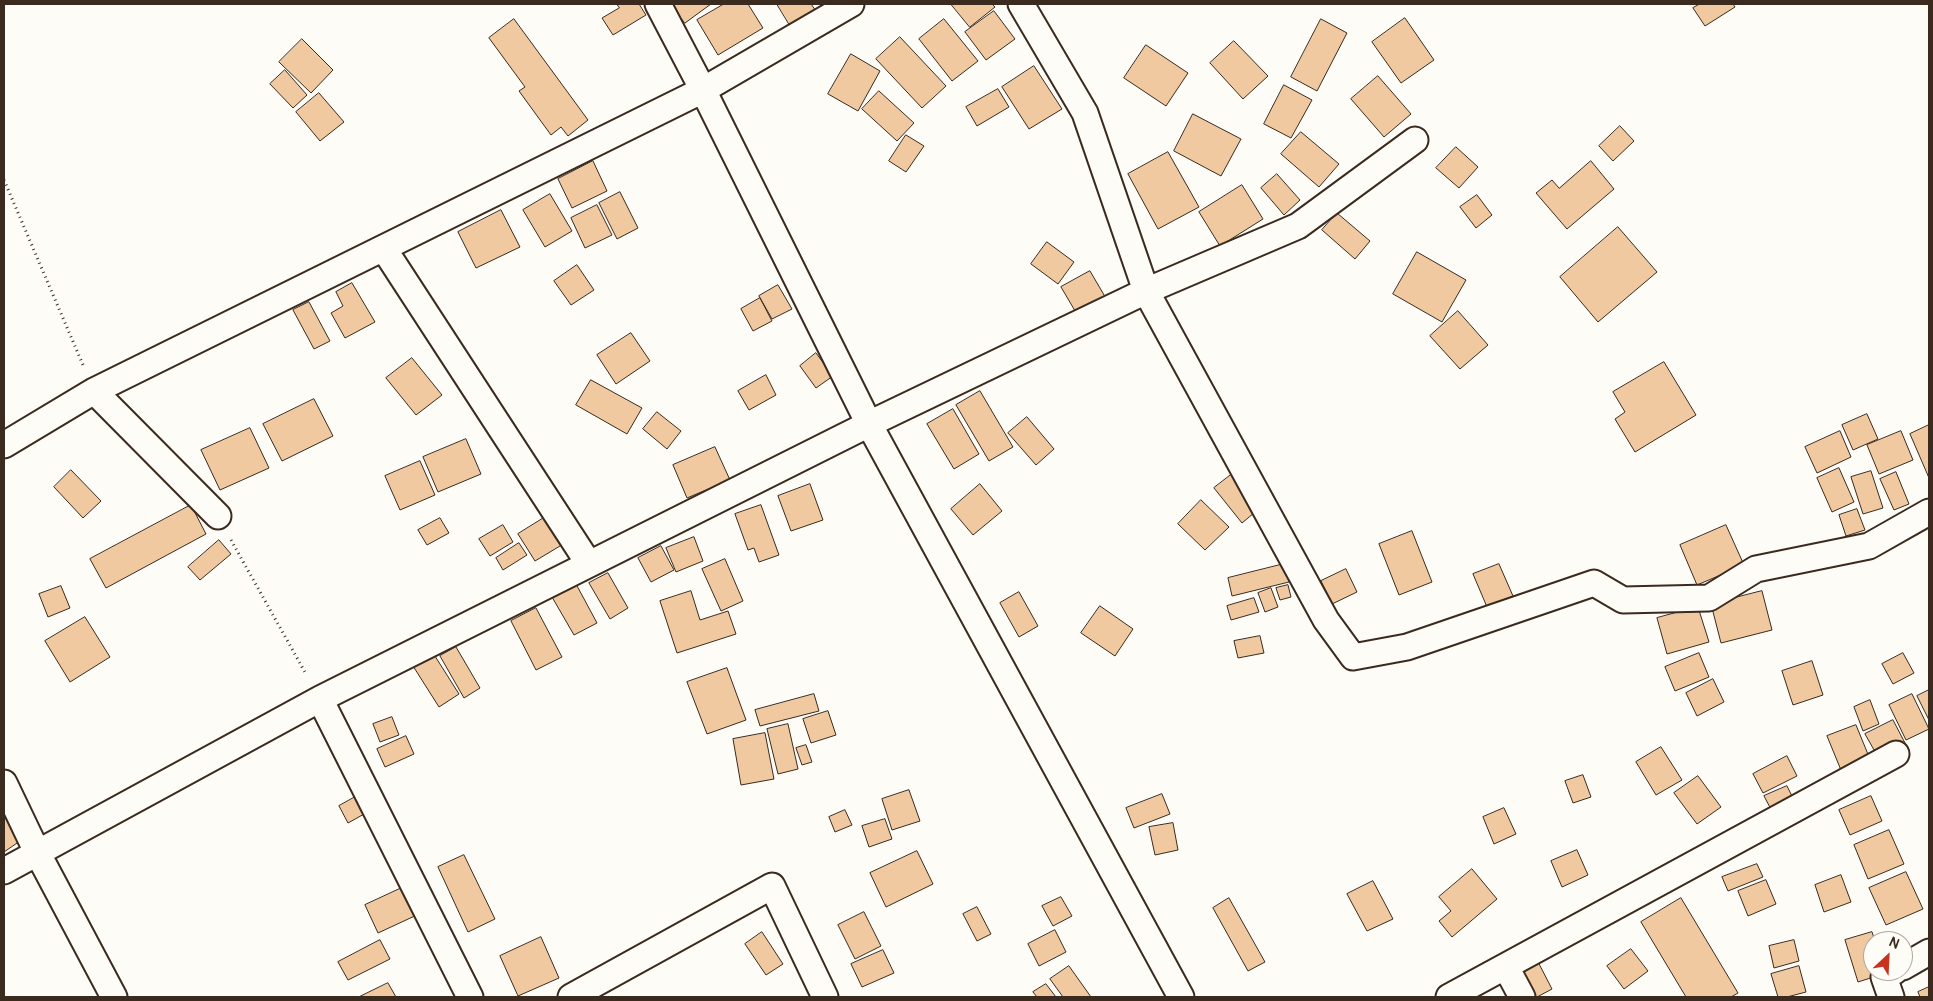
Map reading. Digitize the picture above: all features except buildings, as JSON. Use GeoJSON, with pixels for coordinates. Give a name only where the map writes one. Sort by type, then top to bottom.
{"type":"FeatureCollection","features":[{"type":"Feature","properties":{"kind":"street"},"geometry":{"type":"LineString","coordinates":[[658,4],[870,424],[1181,997]]}},
{"type":"Feature","properties":{"kind":"street"},"geometry":{"type":"LineString","coordinates":[[4,445],[94,391],[384,250],[703,90],[850,4]]}},
{"type":"Feature","properties":{"kind":"street"},"geometry":{"type":"LineString","coordinates":[[1021,4],[1085,113],[1146,291],[1326,620],[1354,657],[1407,647],[1594,583],[1623,600],[1709,598],[1756,570],[1869,546],[1929,512]]}},
{"type":"Feature","properties":{"kind":"street"},"geometry":{"type":"LineString","coordinates":[[4,871],[320,699],[589,564],[870,424],[1146,291],[1298,226],[1415,140]]}},
{"type":"Feature","properties":{"kind":"street"},"geometry":{"type":"LineString","coordinates":[[384,250],[589,564]]}},
{"type":"Feature","properties":{"kind":"street"},"geometry":{"type":"LineString","coordinates":[[94,391],[218,516]]}},
{"type":"Feature","properties":{"kind":"street"},"geometry":{"type":"LineString","coordinates":[[320,699],[470,997]]}},
{"type":"Feature","properties":{"kind":"street"},"geometry":{"type":"LineString","coordinates":[[1449,997],[1896,754]]}},
{"type":"Feature","properties":{"kind":"street"},"geometry":{"type":"LineString","coordinates":[[4,783],[37,852],[114,997]]}},
{"type":"Feature","properties":{"kind":"street"},"geometry":{"type":"LineString","coordinates":[[571,997],[772,886],[825,997]]}},
{"type":"Feature","properties":{"kind":"street"},"geometry":{"type":"LineString","coordinates":[[1913,961],[1929,952]]}},
{"type":"Feature","properties":{"kind":"street"},"geometry":{"type":"LineString","coordinates":[[1506,966],[1522,997]]}},
{"type":"Feature","properties":{"kind":"street"},"geometry":{"type":"LineString","coordinates":[[1885,981],[1890,997]]}},
{"type":"Feature","properties":{"kind":"path"},"geometry":{"type":"LineString","coordinates":[[4,180],[94,391]]}},
{"type":"Feature","properties":{"kind":"path"},"geometry":{"type":"LineString","coordinates":[[218,516],[320,699]]}}]}
